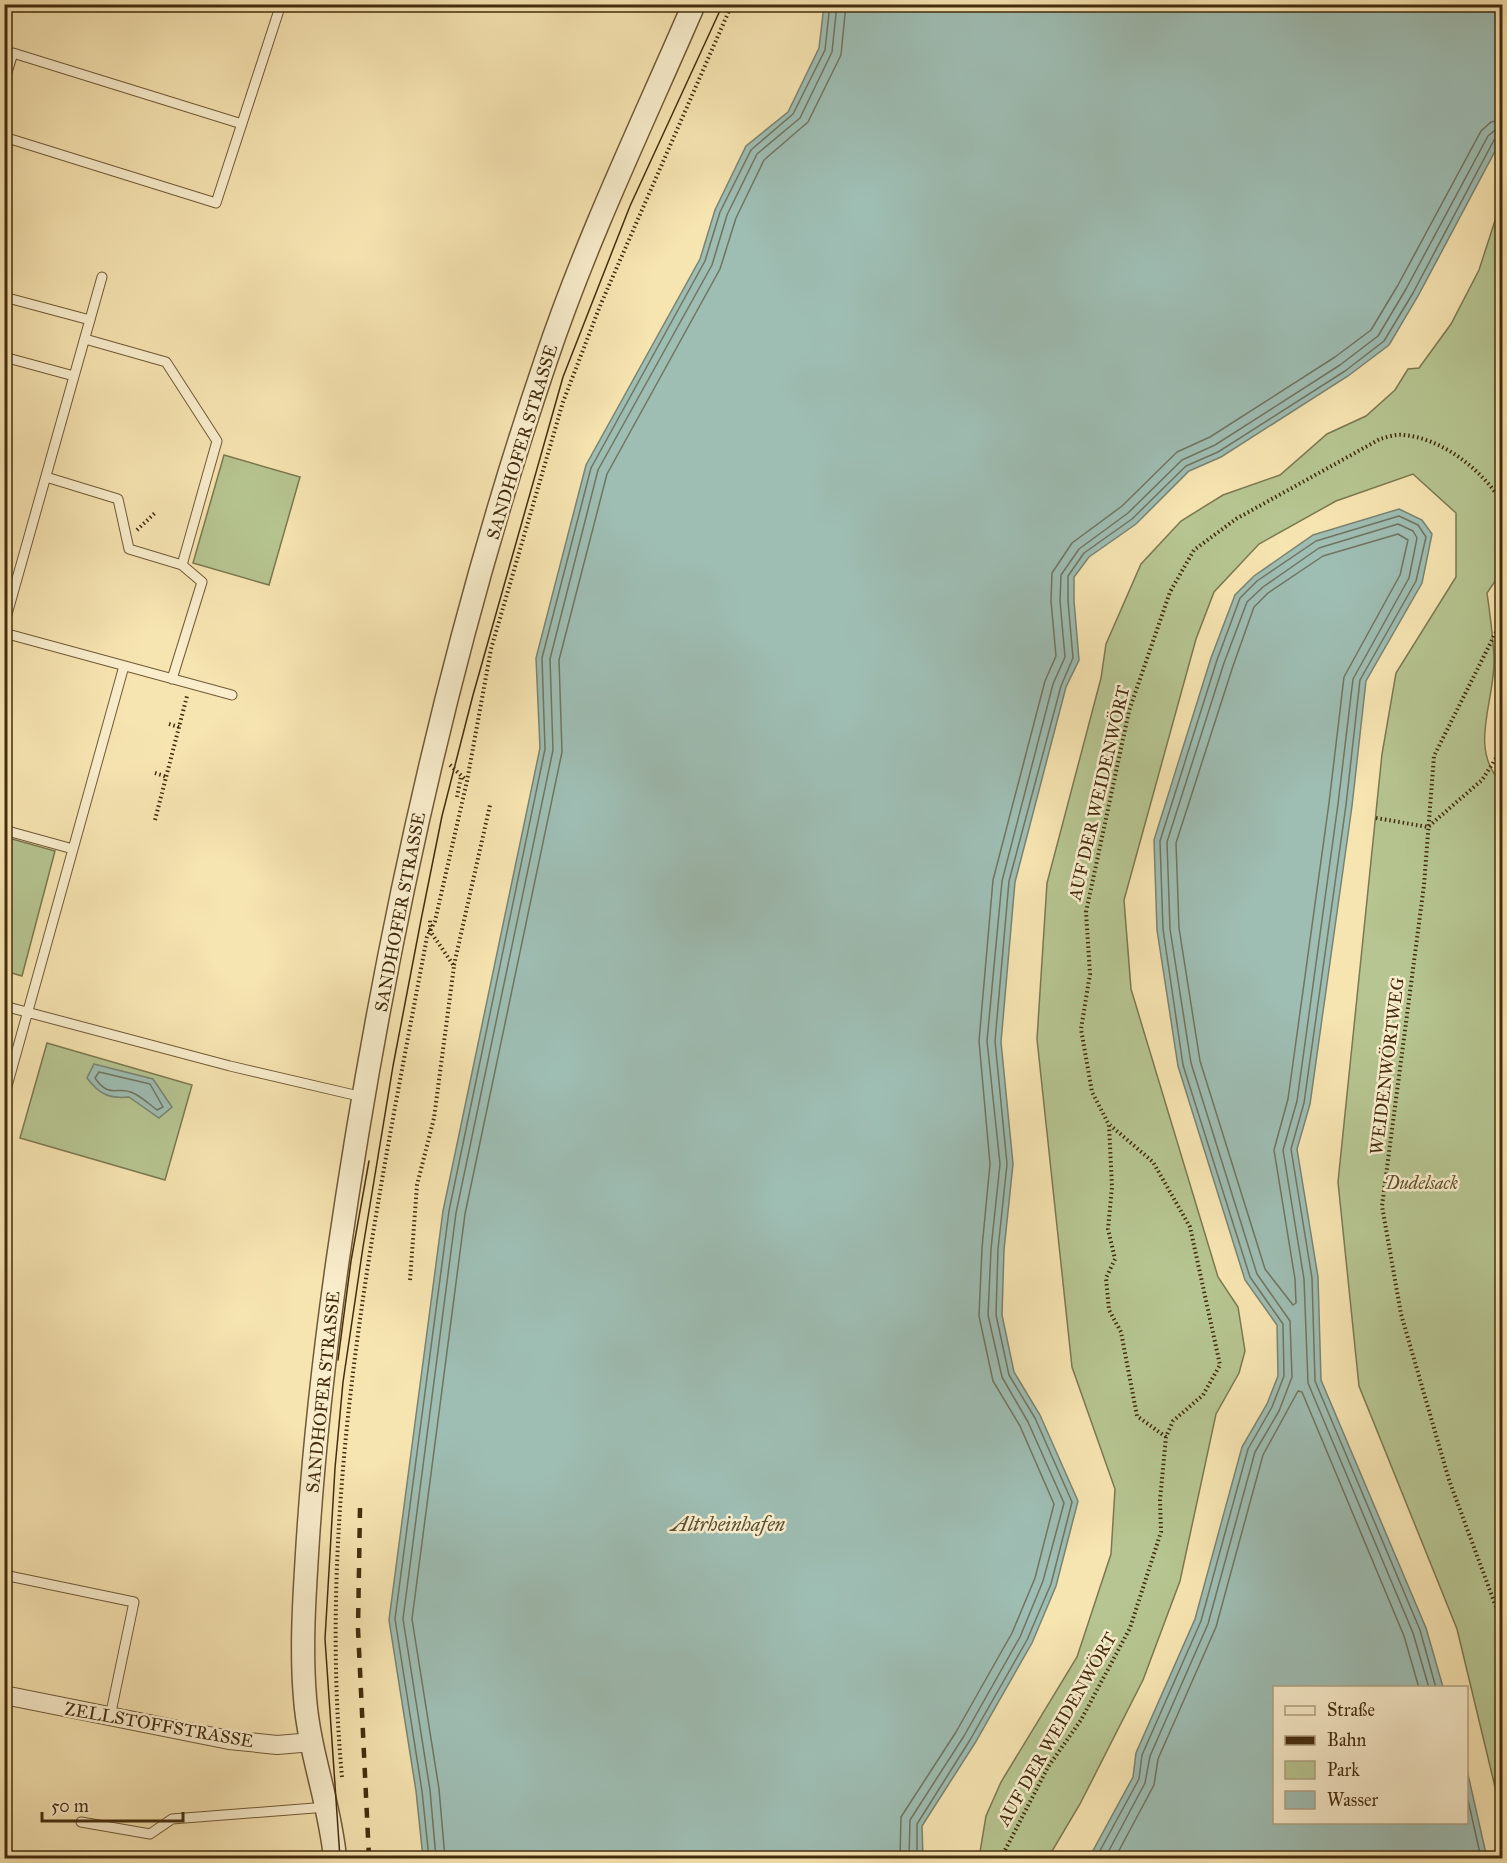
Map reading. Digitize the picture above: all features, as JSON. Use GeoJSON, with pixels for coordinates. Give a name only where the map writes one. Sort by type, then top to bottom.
{"type":"FeatureCollection","features":[{"type":"Feature","properties":{"kind":"street","name":"SANDHOFER STRASSE"},"geometry":{"type":"LineString","coordinates":[[335,1858],[305,1701],[303,1620],[315,1440],[346,1205],[397,920],[429,766],[515,458],[547,357],[578,273],[694,4]]}},
{"type":"Feature","properties":{"kind":"street","name":"ZELLSTOFFSTRASSE"},"geometry":{"type":"LineString","coordinates":[[4,1695],[229,1740],[277,1745],[314,1742]]}},
{"type":"Feature","properties":{"kind":"lane"},"geometry":{"type":"LineString","coordinates":[[4,137],[216,203],[281,4]]}},
{"type":"Feature","properties":{"kind":"lane"},"geometry":{"type":"LineString","coordinates":[[4,82],[9,51],[242,124]]}},
{"type":"Feature","properties":{"kind":"lane"},"geometry":{"type":"LineString","coordinates":[[4,625],[102,277]]}},
{"type":"Feature","properties":{"kind":"lane"},"geometry":{"type":"LineString","coordinates":[[4,297],[90,320]]}},
{"type":"Feature","properties":{"kind":"lane"},"geometry":{"type":"LineString","coordinates":[[85,339],[166,362],[217,441],[182,566]]}},
{"type":"Feature","properties":{"kind":"lane"},"geometry":{"type":"LineString","coordinates":[[4,357],[74,376]]}},
{"type":"Feature","properties":{"kind":"lane"},"geometry":{"type":"LineString","coordinates":[[46,477],[118,499],[129,549],[182,566],[202,582],[172,679]]}},
{"type":"Feature","properties":{"kind":"lane"},"geometry":{"type":"LineString","coordinates":[[4,633],[232,695]]}},
{"type":"Feature","properties":{"kind":"lane"},"geometry":{"type":"LineString","coordinates":[[4,1097],[124,666]]}},
{"type":"Feature","properties":{"kind":"lane"},"geometry":{"type":"LineString","coordinates":[[4,830],[74,849]]}},
{"type":"Feature","properties":{"kind":"lane"},"geometry":{"type":"LineString","coordinates":[[4,1006],[230,1066],[365,1098]]}},
{"type":"Feature","properties":{"kind":"lane"},"geometry":{"type":"LineString","coordinates":[[4,1575],[134,1602],[110,1717]]}},
{"type":"Feature","properties":{"kind":"lane"},"geometry":{"type":"LineString","coordinates":[[81,1822],[150,1834],[172,1819],[327,1807]]}},
{"type":"Feature","properties":{"kind":"path"},"geometry":{"type":"LineString","coordinates":[[430,931],[435,921],[467,781],[491,649],[563,402],[600,306],[732,4]]}},
{"type":"Feature","properties":{"kind":"path","name":"AUF DER WEIDENWÖRT"},"geometry":{"type":"LineString","coordinates":[[1001,1858],[1048,1767],[1081,1720],[1130,1628],[1161,1532],[1160,1500],[1166,1437],[1173,1421],[1203,1395],[1220,1365],[1190,1227],[1153,1162],[1109,1125],[1092,1092],[1081,1029],[1090,974],[1086,912],[1129,711],[1170,592],[1194,550],[1236,519],[1323,468],[1380,439],[1401,434],[1434,442],[1464,462],[1503,502]]}},
{"type":"Feature","properties":{"kind":"path"},"geometry":{"type":"LineString","coordinates":[[125,534],[138,530],[156,512]]}},
{"type":"Feature","properties":{"kind":"path","name":"WEIDENWÖRTWEG"},"geometry":{"type":"LineString","coordinates":[[1503,620],[1434,756],[1403,1056],[1382,1206],[1404,1325],[1449,1480],[1503,1623]]}},
{"type":"Feature","properties":{"kind":"path"},"geometry":{"type":"LineString","coordinates":[[155,820],[190,684]]}},
{"type":"Feature","properties":{"kind":"path"},"geometry":{"type":"LineString","coordinates":[[169,724],[179,727]]}},
{"type":"Feature","properties":{"kind":"path"},"geometry":{"type":"LineString","coordinates":[[1376,818],[1428,827],[1482,780],[1503,748]]}},
{"type":"Feature","properties":{"kind":"path"},"geometry":{"type":"LineString","coordinates":[[155,773],[167,777]]}},
{"type":"Feature","properties":{"kind":"path"},"geometry":{"type":"LineString","coordinates":[[457,797],[461,776]]}},
{"type":"Feature","properties":{"kind":"path"},"geometry":{"type":"LineString","coordinates":[[410,1280],[417,1185],[434,1118],[454,966],[490,805]]}},
{"type":"Feature","properties":{"kind":"path"},"geometry":{"type":"LineString","coordinates":[[340,1754],[335,1658],[338,1542],[357,1331],[383,1170],[430,931],[430,918]]}},
{"type":"Feature","properties":{"kind":"path"},"geometry":{"type":"LineString","coordinates":[[430,931],[454,966]]}},
{"type":"Feature","properties":{"kind":"path","name":"AUF DER WEIDENWÖRT"},"geometry":{"type":"LineString","coordinates":[[1109,1125],[1112,1187],[1108,1229],[1115,1259],[1106,1278],[1110,1310],[1121,1332],[1137,1416],[1166,1437]]}},
{"type":"Feature","properties":{"kind":"green space","name":"Dudelsack"},"geometry":{"type":"Polygon","coordinates":[[[1502,199],[1502,571],[1487,593],[1494,658],[1485,739],[1486,755],[1492,770],[1502,783],[1502,820],[1496,835],[1502,880],[1502,1816],[1457,1629],[1359,1386],[1338,1182],[1382,754],[1396,673],[1456,577],[1456,513],[1413,474],[1336,501],[1259,544],[1214,592],[1196,639],[1124,900],[1131,989],[1218,1277],[1238,1307],[1245,1351],[1239,1373],[1216,1414],[1180,1581],[1143,1680],[1080,1804],[1048,1858],[979,1858],[986,1816],[1001,1782],[1077,1657],[1111,1554],[1115,1489],[1072,1367],[1037,1039],[1047,883],[1101,678],[1106,644],[1141,564],[1181,521],[1223,495],[1280,475],[1327,434],[1366,416],[1395,390],[1408,369],[1419,368],[1451,324],[1479,270],[1502,199]]]}},
{"type":"Feature","properties":{"kind":"green space"},"geometry":{"type":"Polygon","coordinates":[[[224,455],[300,477],[269,585],[193,563],[224,455]]]}},
{"type":"Feature","properties":{"kind":"green space"},"geometry":{"type":"Polygon","coordinates":[[[5,837],[55,851],[22,976],[5,971],[5,837]]]}},
{"type":"Feature","properties":{"kind":"green space"},"geometry":{"type":"Polygon","coordinates":[[[47,1043],[192,1085],[165,1180],[20,1138],[47,1043]]]}},
{"type":"Feature","properties":{"kind":"water","name":"Altrheinhafen"},"geometry":{"type":"Polygon","coordinates":[[[824,5],[1502,5],[1502,138],[1418,296],[1389,345],[1348,376],[1221,457],[1189,471],[1136,524],[1089,557],[1074,577],[1079,660],[1066,687],[1015,882],[1001,1042],[1013,1164],[1004,1250],[1002,1315],[1014,1372],[1040,1415],[1078,1501],[1056,1586],[1032,1643],[975,1743],[922,1826],[923,1858],[423,1858],[416,1791],[389,1620],[443,1211],[540,748],[536,658],[586,465],[700,259],[715,210],[746,146],[788,112],[819,48],[824,5]]]}},
{"type":"Feature","properties":{"kind":"water"},"geometry":{"type":"Polygon","coordinates":[[[1399,509],[1422,520],[1432,534],[1422,583],[1366,681],[1352,806],[1310,1104],[1297,1149],[1318,1277],[1321,1380],[1426,1628],[1443,1686],[1273,1686],[1273,1824],[1468,1824],[1468,1774],[1487,1858],[1089,1858],[1133,1777],[1136,1753],[1195,1619],[1242,1447],[1267,1404],[1278,1376],[1277,1325],[1245,1280],[1178,1066],[1157,930],[1154,840],[1211,658],[1235,595],[1254,576],[1313,535],[1399,509]]]}},
{"type":"Feature","properties":{"kind":"water"},"geometry":{"type":"Polygon","coordinates":[[[94,1064],[153,1079],[172,1107],[159,1118],[129,1097],[105,1094],[87,1078],[94,1064]]]}},
{"type":"Feature","properties":{"kind":"tram line"},"geometry":{"type":"LineString","coordinates":[[340,1858],[325,1639],[335,1468],[343,1382],[393,1066],[442,816],[473,695],[563,377],[630,206],[723,4]]}},
{"type":"Feature","properties":{"kind":"tram line"},"geometry":{"type":"LineString","coordinates":[[338,1360],[351,1261],[369,1161]]}},
{"type":"Feature","properties":{"kind":"railway"},"geometry":{"type":"LineString","coordinates":[[360,1508],[358,1629],[369,1858]]}}]}
